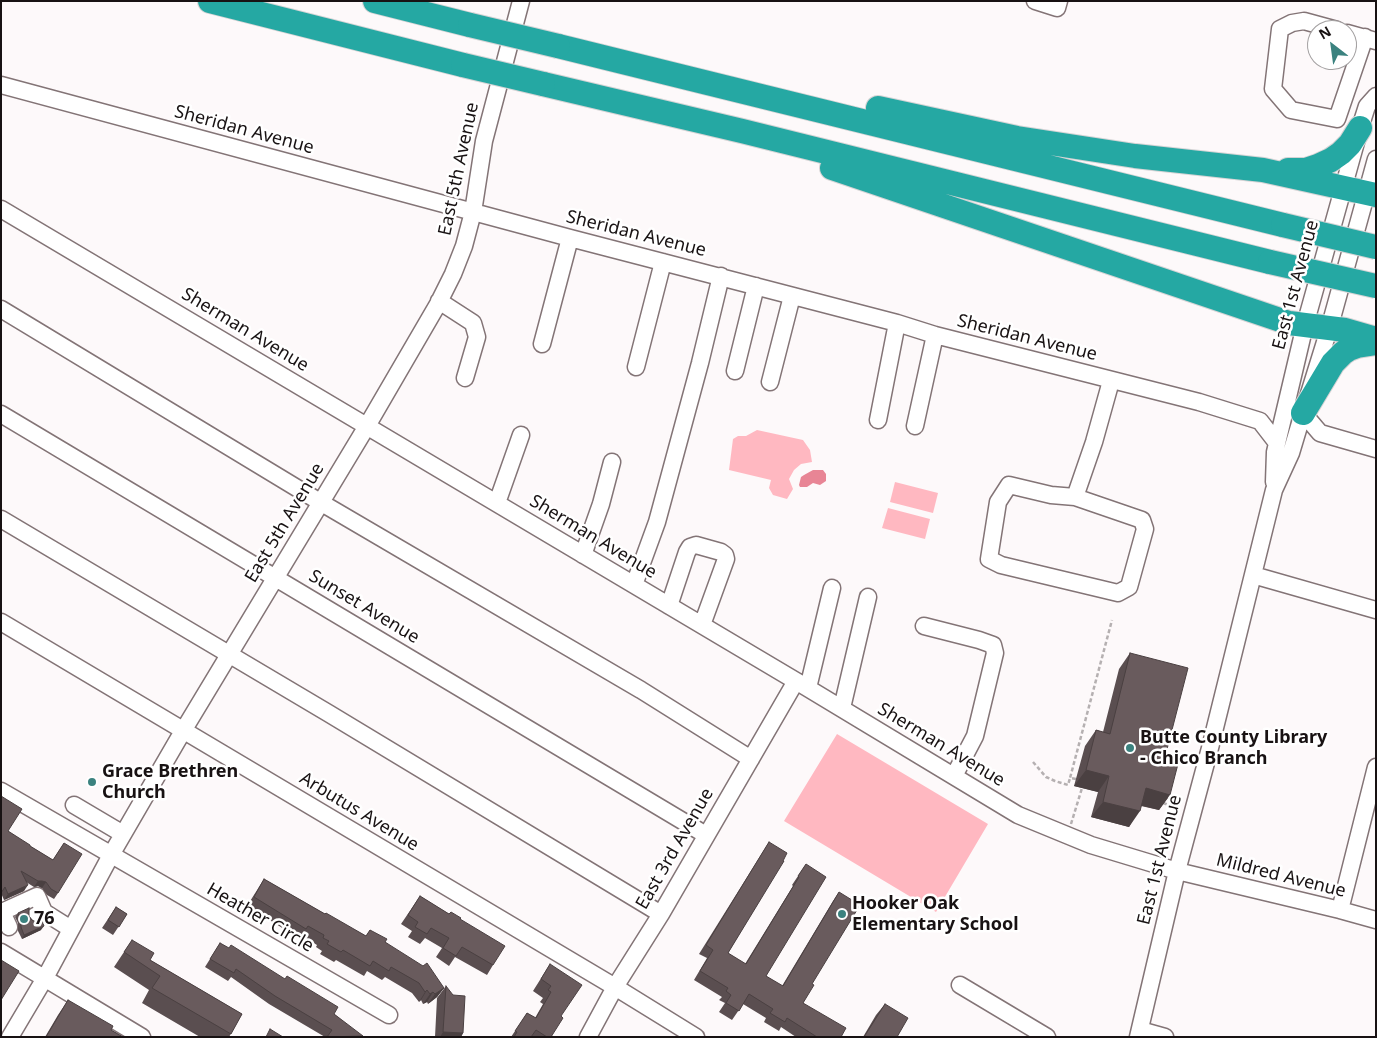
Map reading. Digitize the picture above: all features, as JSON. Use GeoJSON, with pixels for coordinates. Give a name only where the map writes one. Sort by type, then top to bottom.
{"type":"FeatureCollection","features":[{"type":"Feature","properties":{"kind":"highway"},"geometry":{"type":"LineString","coordinates":[[210,1],[1270,262],[1376,286]]}},
{"type":"Feature","properties":{"kind":"highway"},"geometry":{"type":"LineString","coordinates":[[375,1],[1376,247]]}},
{"type":"Feature","properties":{"kind":"highway"},"geometry":{"type":"LineString","coordinates":[[760,96],[789,93],[872,107],[1017,138],[1135,156],[1263,170],[1372,194]]}},
{"type":"Feature","properties":{"kind":"highway"},"geometry":{"type":"LineString","coordinates":[[1263,170],[1306,170],[1318,166],[1341,154],[1360,128]]}},
{"type":"Feature","properties":{"kind":"highway"},"geometry":{"type":"LineString","coordinates":[[742,131],[806,159],[1288,323],[1345,330],[1376,339]]}},
{"type":"Feature","properties":{"kind":"highway"},"geometry":{"type":"LineString","coordinates":[[1295,407],[1333,363],[1349,349],[1376,343]]}},
{"type":"Feature","properties":{"kind":"street","name":"East 5th Avenue"},"geometry":{"type":"LineString","coordinates":[[10,1037],[45,978],[122,834],[366,426],[439,302],[456,268],[473,212],[484,141],[521,1]]}},
{"type":"Feature","properties":{"kind":"street"},"geometry":{"type":"LineString","coordinates":[[1035,1],[1057,8],[1059,1]]}},
{"type":"Feature","properties":{"kind":"street"},"geometry":{"type":"LineString","coordinates":[[1307,22],[1292,23],[1280,29],[1273,89],[1291,110],[1337,119],[1370,39],[1357,36]]}},
{"type":"Feature","properties":{"kind":"street","name":"Sheridan Avenue"},"geometry":{"type":"LineString","coordinates":[[1,86],[570,238],[721,276],[935,335],[1198,402],[1260,421]]}},
{"type":"Feature","properties":{"kind":"street","name":"East 1st Avenue"},"geometry":{"type":"LineString","coordinates":[[1139,1033],[1177,870],[1210,748],[1274,490],[1294,443],[1295,407],[1305,324],[1366,106],[1376,96]]}},
{"type":"Feature","properties":{"kind":"street","name":"East 1st Avenue"},"geometry":{"type":"LineString","coordinates":[[1274,490],[1277,443],[1295,407],[1329,328],[1372,194],[1376,159]]}},
{"type":"Feature","properties":{"kind":"street","name":"Sherman Avenue"},"geometry":{"type":"LineString","coordinates":[[1,209],[842,708],[1018,815],[1091,846],[1177,870]]}},
{"type":"Feature","properties":{"kind":"street"},"geometry":{"type":"LineString","coordinates":[[542,344],[570,238]]}},
{"type":"Feature","properties":{"kind":"street"},"geometry":{"type":"LineString","coordinates":[[636,367],[663,262]]}},
{"type":"Feature","properties":{"kind":"street"},"geometry":{"type":"LineString","coordinates":[[634,585],[656,522],[702,355],[721,276]]}},
{"type":"Feature","properties":{"kind":"street"},"geometry":{"type":"LineString","coordinates":[[735,370],[756,286]]}},
{"type":"Feature","properties":{"kind":"street"},"geometry":{"type":"LineString","coordinates":[[770,382],[792,296]]}},
{"type":"Feature","properties":{"kind":"street"},"geometry":{"type":"LineString","coordinates":[[439,302],[473,323],[477,337],[465,378]]}},
{"type":"Feature","properties":{"kind":"street"},"geometry":{"type":"LineString","coordinates":[[1,309],[320,502],[641,690],[751,759]]}},
{"type":"Feature","properties":{"kind":"street"},"geometry":{"type":"LineString","coordinates":[[878,420],[897,323]]}},
{"type":"Feature","properties":{"kind":"street"},"geometry":{"type":"LineString","coordinates":[[915,426],[935,335]]}},
{"type":"Feature","properties":{"kind":"street"},"geometry":{"type":"LineString","coordinates":[[1075,498],[1112,381]]}},
{"type":"Feature","properties":{"kind":"street"},"geometry":{"type":"LineString","coordinates":[[1277,443],[1260,421],[1295,407],[1320,433],[1376,449]]}},
{"type":"Feature","properties":{"kind":"street","name":"Sunset Avenue"},"geometry":{"type":"LineString","coordinates":[[1,414],[706,835]]}},
{"type":"Feature","properties":{"kind":"street"},"geometry":{"type":"LineString","coordinates":[[1294,443],[1320,433]]}},
{"type":"Feature","properties":{"kind":"street"},"geometry":{"type":"LineString","coordinates":[[497,504],[521,435]]}},
{"type":"Feature","properties":{"kind":"street"},"geometry":{"type":"LineString","coordinates":[[583,555],[601,504],[612,462]]}},
{"type":"Feature","properties":{"kind":"street"},"geometry":{"type":"LineString","coordinates":[[1009,486],[1075,498],[1142,520],[1145,529],[1129,587],[1118,593],[1001,564],[989,559],[998,502],[1009,486]]}},
{"type":"Feature","properties":{"kind":"street"},"geometry":{"type":"LineString","coordinates":[[1,520],[328,713],[660,914]]}},
{"type":"Feature","properties":{"kind":"street"},"geometry":{"type":"LineString","coordinates":[[669,606],[686,552],[690,547],[696,546],[721,552],[725,555],[726,559],[702,625]]}},
{"type":"Feature","properties":{"kind":"street"},"geometry":{"type":"LineString","coordinates":[[1253,575],[1376,610]]}},
{"type":"Feature","properties":{"kind":"street","name":"East 3rd Avenue"},"geometry":{"type":"LineString","coordinates":[[588,1037],[615,987],[751,759],[802,685],[832,588]]}},
{"type":"Feature","properties":{"kind":"street"},"geometry":{"type":"LineString","coordinates":[[842,708],[868,597]]}},
{"type":"Feature","properties":{"kind":"street","name":"Arbutus Avenue"},"geometry":{"type":"LineString","coordinates":[[1,622],[696,1037]]}},
{"type":"Feature","properties":{"kind":"street"},"geometry":{"type":"LineString","coordinates":[[924,626],[994,645],[995,653],[974,736],[954,776]]}},
{"type":"Feature","properties":{"kind":"street"},"geometry":{"type":"LineString","coordinates":[[1340,910],[1376,767]]}},
{"type":"Feature","properties":{"kind":"street","name":"Heather Circle"},"geometry":{"type":"LineString","coordinates":[[1,791],[389,1015]]}},
{"type":"Feature","properties":{"kind":"street"},"geometry":{"type":"LineString","coordinates":[[74,805],[122,834]]}},
{"type":"Feature","properties":{"kind":"street","name":"Mildred Avenue"},"geometry":{"type":"LineString","coordinates":[[1177,870],[1376,920]]}},
{"type":"Feature","properties":{"kind":"street"},"geometry":{"type":"LineString","coordinates":[[9,930],[2,912],[37,896],[40,914],[71,929]]}},
{"type":"Feature","properties":{"kind":"street"},"geometry":{"type":"LineString","coordinates":[[1,952],[142,1037]]}},
{"type":"Feature","properties":{"kind":"street"},"geometry":{"type":"LineString","coordinates":[[960,985],[1047,1037]]}},
{"type":"Feature","properties":{"kind":"street"},"geometry":{"type":"LineString","coordinates":[[1139,1033],[1166,1037]]}},
{"type":"Feature","properties":{"kind":"path"},"geometry":{"type":"LineString","coordinates":[[1033,762],[1046,777],[1068,785],[1112,620]]}},
{"type":"Feature","properties":{"kind":"path"},"geometry":{"type":"LineString","coordinates":[[1070,778],[1076,779]]}},
{"type":"Feature","properties":{"kind":"path"},"geometry":{"type":"LineString","coordinates":[[1069,830],[1082,788]]}},
{"type":"Feature","properties":{"kind":"path"},"geometry":{"type":"LineString","coordinates":[[1161,803],[1178,808]]}},
{"type":"Feature","properties":{"kind":"shaded area"},"geometry":{"type":"Polygon","coordinates":[[[757,430],[803,440],[810,450],[812,462],[801,464],[794,470],[789,479],[793,489],[787,499],[773,495],[769,488],[771,480],[729,470],[733,439],[738,436],[746,436],[757,430]]]}},
{"type":"Feature","properties":{"kind":"shaded area"},"geometry":{"type":"Polygon","coordinates":[[[813,470],[823,470],[826,474],[826,481],[820,485],[813,483],[807,487],[800,487],[801,477],[813,470]]]}},
{"type":"Feature","properties":{"kind":"shaded area"},"geometry":{"type":"Polygon","coordinates":[[[895,482],[938,493],[933,513],[890,502],[895,482]]]}},
{"type":"Feature","properties":{"kind":"shaded area"},"geometry":{"type":"Polygon","coordinates":[[[888,508],[930,519],[925,539],[882,528],[888,508]]]}},
{"type":"Feature","properties":{"kind":"shaded area"},"geometry":{"type":"Polygon","coordinates":[[[837,734],[988,824],[936,912],[784,821],[837,734]]]}},
{"type":"Feature","properties":{"kind":"building","name":"Butte County Library - Chico Branch"},"geometry":{"type":"Polygon","coordinates":[[[1130,653],[1188,668],[1165,757],[1179,760],[1170,795],[1146,788],[1140,811],[1103,802],[1109,776],[1086,770],[1096,730],[1110,734],[1130,653]]]}},
{"type":"Feature","properties":{"kind":"building"},"geometry":{"type":"Polygon","coordinates":[[[1,796],[22,809],[8,831],[53,860],[64,843],[82,854],[58,893],[51,889],[46,882],[38,881],[21,871],[28,885],[8,894],[5,887],[1,893],[1,796]]]}},
{"type":"Feature","properties":{"kind":"building"},"geometry":{"type":"Polygon","coordinates":[[[769,842],[787,853],[728,953],[746,964],[806,864],[826,877],[766,976],[783,986],[839,892],[860,905],[812,984],[814,985],[803,1003],[846,1028],[841,1037],[817,1037],[787,1018],[785,1022],[770,1013],[773,1009],[749,994],[739,1011],[726,1003],[731,995],[726,991],[728,988],[700,971],[713,950],[706,945],[769,842]]]}},
{"type":"Feature","properties":{"kind":"building"},"geometry":{"type":"Polygon","coordinates":[[[264,879],[366,936],[370,930],[387,939],[385,942],[423,966],[427,963],[444,988],[435,994],[433,992],[430,994],[427,990],[425,992],[419,983],[391,967],[389,971],[373,961],[370,966],[343,950],[341,952],[327,944],[329,941],[323,938],[324,935],[308,926],[306,929],[254,897],[264,879]]]}},
{"type":"Feature","properties":{"kind":"building"},"geometry":{"type":"Polygon","coordinates":[[[420,896],[449,914],[451,912],[505,946],[493,965],[462,947],[456,956],[443,948],[449,938],[431,928],[427,934],[415,927],[418,922],[408,915],[420,896]]]}},
{"type":"Feature","properties":{"kind":"building"},"geometry":{"type":"Polygon","coordinates":[[[116,907],[127,914],[119,927],[108,920],[116,907]]]}},
{"type":"Feature","properties":{"kind":"building"},"geometry":{"type":"Polygon","coordinates":[[[29,908],[29,916],[32,920],[36,922],[42,921],[44,926],[24,935],[18,913],[29,908]]]}},
{"type":"Feature","properties":{"kind":"building"},"geometry":{"type":"Polygon","coordinates":[[[132,940],[154,953],[150,960],[242,1014],[231,1034],[152,988],[160,976],[124,952],[132,940]]]}},
{"type":"Feature","properties":{"kind":"building"},"geometry":{"type":"Polygon","coordinates":[[[220,943],[229,948],[231,945],[285,979],[287,976],[338,1007],[334,1014],[363,1036],[327,1037],[332,1030],[275,996],[236,969],[234,973],[210,959],[220,943]]]}},
{"type":"Feature","properties":{"kind":"building"},"geometry":{"type":"Polygon","coordinates":[[[1,960],[19,971],[1,1000],[1,960]]]}},
{"type":"Feature","properties":{"kind":"building"},"geometry":{"type":"Polygon","coordinates":[[[550,964],[582,985],[561,1016],[563,1018],[551,1037],[547,1037],[536,1030],[531,1037],[514,1037],[517,1032],[515,1031],[527,1013],[536,1018],[551,992],[548,990],[551,986],[541,979],[550,964]]]}},
{"type":"Feature","properties":{"kind":"building"},"geometry":{"type":"Polygon","coordinates":[[[446,986],[453,995],[465,996],[463,1033],[443,1032],[446,986]]]}},
{"type":"Feature","properties":{"kind":"building"},"geometry":{"type":"Polygon","coordinates":[[[68,1000],[113,1026],[111,1030],[123,1037],[46,1037],[68,1000]]]}},
{"type":"Feature","properties":{"kind":"building"},"geometry":{"type":"Polygon","coordinates":[[[885,1004],[908,1018],[897,1037],[864,1037],[885,1004]]]}},
{"type":"Feature","properties":{"kind":"building"},"geometry":{"type":"Polygon","coordinates":[[[270,1029],[283,1037],[266,1037],[270,1029]]]}},
{"type":"Feature","properties":{"kind":"place","name":"Butte County Library - Chico Branch"},"geometry":{"type":"Point","coordinates":[1130,748]}},
{"type":"Feature","properties":{"kind":"place","name":"Grace Brethren Church"},"geometry":{"type":"Point","coordinates":[92,782]}},
{"type":"Feature","properties":{"kind":"place","name":"Hooker Oak Elementary School"},"geometry":{"type":"Point","coordinates":[842,914]}},
{"type":"Feature","properties":{"kind":"place","name":"76"},"geometry":{"type":"Point","coordinates":[24,919]}}]}
